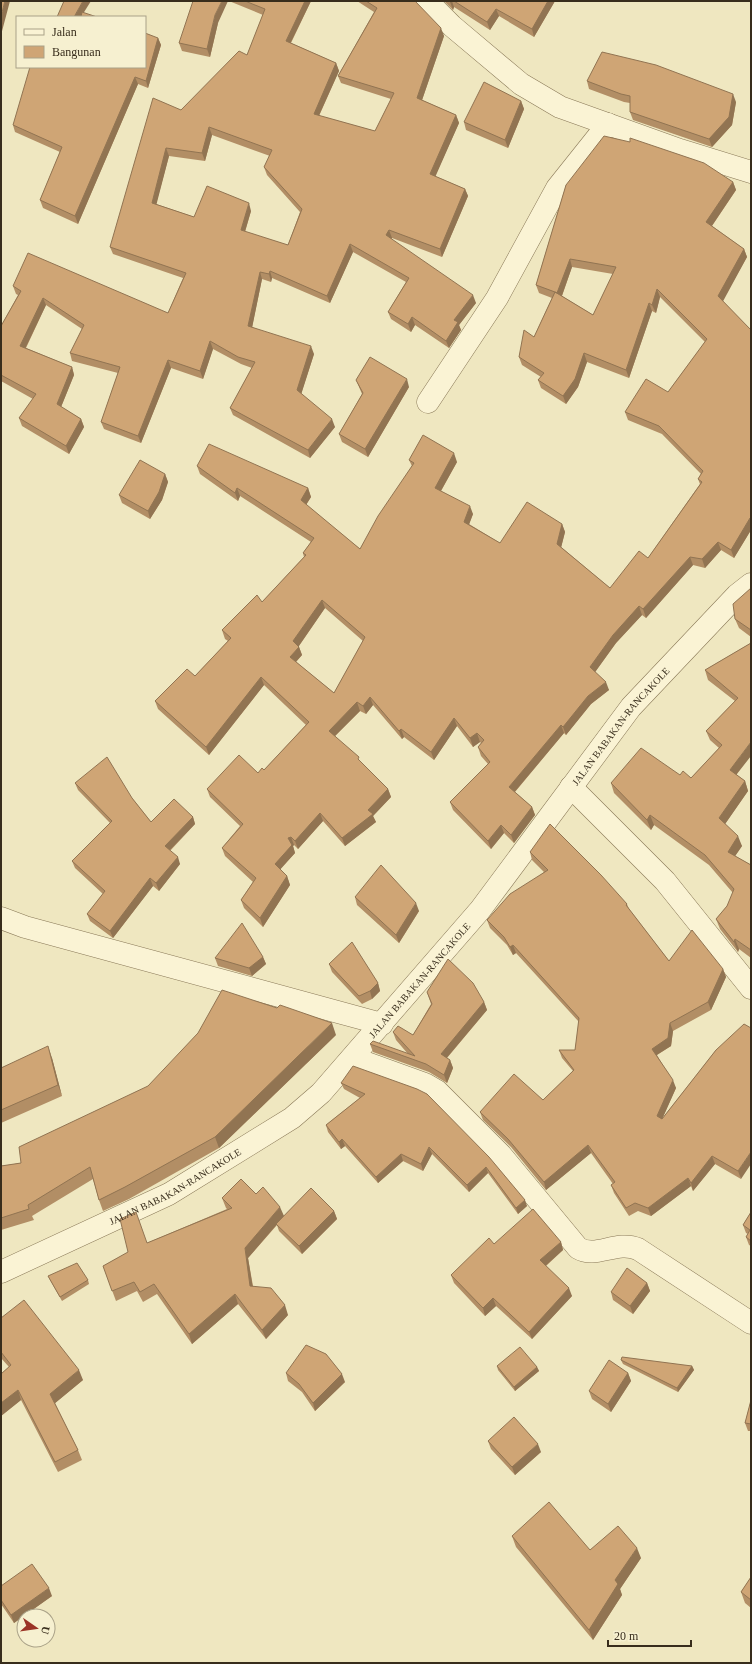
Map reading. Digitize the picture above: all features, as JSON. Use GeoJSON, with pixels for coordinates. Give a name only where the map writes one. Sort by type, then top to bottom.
{"type":"FeatureCollection","features":[{"type":"Feature","properties":{"kind":"street"},"geometry":{"type":"LineString","coordinates":[[427,1],[452,26],[521,84],[560,107],[680,150],[751,172]]}},
{"type":"Feature","properties":{"kind":"street"},"geometry":{"type":"LineString","coordinates":[[428,402],[497,298],[557,188],[608,124]]}},
{"type":"Feature","properties":{"kind":"street","name":"JALAN BABAKAN-RANCAKOLE"},"geometry":{"type":"LineString","coordinates":[[1,1272],[169,1194],[292,1118],[321,1093],[480,910],[631,707],[737,595],[751,584]]}},
{"type":"Feature","properties":{"kind":"street"},"geometry":{"type":"LineString","coordinates":[[571,788],[665,881],[751,988]]}},
{"type":"Feature","properties":{"kind":"street"},"geometry":{"type":"LineString","coordinates":[[1,918],[25,927],[382,1024]]}},
{"type":"Feature","properties":{"kind":"street"},"geometry":{"type":"LineString","coordinates":[[352,1058],[425,1084],[437,1091],[501,1155],[578,1248],[589,1252],[629,1245],[638,1249],[751,1323]]}},
{"type":"Feature","properties":{"kind":"building"},"geometry":{"type":"Polygon","coordinates":[[[1,1],[5,1],[1,16],[1,1]]]}},
{"type":"Feature","properties":{"kind":"building"},"geometry":{"type":"Polygon","coordinates":[[[64,1],[83,1],[75,16],[57,16],[64,1]]]}},
{"type":"Feature","properties":{"kind":"building"},"geometry":{"type":"Polygon","coordinates":[[[193,1],[222,1],[215,15],[207,49],[179,43],[193,1]]]}},
{"type":"Feature","properties":{"kind":"building"},"geometry":{"type":"Polygon","coordinates":[[[245,1],[305,1],[286,41],[336,63],[314,114],[375,131],[394,93],[338,76],[377,8],[366,1],[415,1],[441,28],[417,98],[456,115],[430,174],[465,189],[440,249],[389,230],[386,235],[473,295],[454,320],[458,322],[446,341],[412,317],[408,324],[388,312],[409,278],[350,244],[327,296],[270,271],[269,274],[260,272],[248,326],[311,346],[297,390],[332,419],[308,450],[230,408],[255,362],[238,357],[210,341],[200,371],[168,360],[138,436],[101,422],[120,367],[70,353],[84,325],[43,298],[20,346],[72,367],[57,404],[81,419],[66,446],[19,418],[36,394],[1,375],[1,326],[21,291],[13,286],[28,253],[168,313],[186,273],[110,247],[153,98],[181,110],[239,51],[247,55],[265,9],[245,1]],[[209,127],[202,153],[166,148],[152,203],[194,217],[207,186],[249,203],[241,230],[288,245],[302,209],[264,167],[272,150],[209,127]]]}},
{"type":"Feature","properties":{"kind":"building"},"geometry":{"type":"Polygon","coordinates":[[[454,1],[548,1],[532,29],[496,9],[487,22],[454,1]]]}},
{"type":"Feature","properties":{"kind":"building"},"geometry":{"type":"Polygon","coordinates":[[[82,12],[94,16],[81,16],[82,12]]]}},
{"type":"Feature","properties":{"kind":"building"},"geometry":{"type":"Polygon","coordinates":[[[146,33],[158,38],[146,81],[135,77],[75,216],[40,200],[62,147],[13,125],[30,68],[146,68],[146,33]]]}},
{"type":"Feature","properties":{"kind":"building"},"geometry":{"type":"Polygon","coordinates":[[[602,52],[656,65],[733,94],[729,117],[709,139],[630,112],[630,96],[587,81],[602,52]]]}},
{"type":"Feature","properties":{"kind":"building"},"geometry":{"type":"Polygon","coordinates":[[[484,82],[521,101],[505,140],[464,122],[484,82]]]}},
{"type":"Feature","properties":{"kind":"building"},"geometry":{"type":"Polygon","coordinates":[[[604,136],[630,142],[630,138],[704,163],[733,182],[706,222],[744,249],[718,296],[751,330],[751,519],[750,518],[731,550],[718,542],[702,559],[690,557],[643,609],[639,606],[613,635],[590,667],[606,682],[588,696],[563,727],[561,725],[509,787],[532,807],[511,835],[501,825],[488,841],[450,802],[490,762],[478,747],[484,740],[477,733],[470,738],[454,718],[431,752],[401,729],[399,731],[370,697],[363,706],[357,702],[329,731],[359,757],[358,759],[388,789],[368,810],[373,814],[342,838],[320,813],[295,841],[291,837],[288,838],[292,845],[275,864],[287,876],[260,918],[241,900],[256,878],[222,848],[243,824],[207,789],[239,755],[258,773],[262,768],[264,770],[309,722],[261,677],[206,747],[155,701],[187,669],[195,676],[231,638],[222,630],[257,595],[262,602],[306,555],[303,553],[314,538],[237,488],[235,493],[197,466],[209,444],[308,488],[301,500],[360,549],[378,516],[414,463],[409,460],[423,435],[454,453],[435,488],[470,506],[464,522],[500,543],[527,502],[562,524],[557,544],[610,588],[639,551],[648,558],[702,482],[698,479],[703,471],[659,426],[625,412],[646,379],[668,392],[707,339],[657,289],[652,305],[649,303],[626,370],[584,353],[575,379],[563,396],[538,380],[544,373],[519,357],[524,330],[534,337],[555,292],[536,285],[566,185],[604,136]],[[570,259],[557,293],[555,292],[593,315],[616,267],[570,259]],[[322,600],[293,641],[299,647],[290,657],[334,693],[365,637],[322,600]]]}},
{"type":"Feature","properties":{"kind":"building"},"geometry":{"type":"Polygon","coordinates":[[[370,357],[407,379],[365,449],[339,434],[363,393],[356,380],[370,357]]]}},
{"type":"Feature","properties":{"kind":"building"},"geometry":{"type":"Polygon","coordinates":[[[140,460],[165,474],[159,492],[148,511],[119,495],[140,460]]]}},
{"type":"Feature","properties":{"kind":"building"},"geometry":{"type":"Polygon","coordinates":[[[751,588],[751,630],[735,619],[733,604],[751,588]]]}},
{"type":"Feature","properties":{"kind":"building"},"geometry":{"type":"Polygon","coordinates":[[[751,643],[751,742],[730,770],[745,781],[719,818],[738,836],[728,852],[751,865],[751,950],[735,939],[734,942],[716,919],[727,906],[734,889],[705,855],[650,815],[647,820],[611,783],[641,748],[680,775],[683,771],[691,778],[722,745],[706,731],[738,698],[705,670],[751,643]]]}},
{"type":"Feature","properties":{"kind":"building"},"geometry":{"type":"Polygon","coordinates":[[[107,757],[132,798],[151,822],[174,799],[193,817],[165,846],[178,857],[156,883],[150,878],[110,931],[87,914],[105,891],[72,861],[112,821],[75,783],[107,757]]]}},
{"type":"Feature","properties":{"kind":"building"},"geometry":{"type":"Polygon","coordinates":[[[550,824],[601,875],[627,904],[626,905],[669,961],[692,930],[723,969],[708,1002],[670,1023],[668,1038],[652,1049],[673,1080],[657,1116],[662,1119],[716,1050],[744,1024],[751,1028],[751,1152],[738,1171],[712,1156],[691,1183],[688,1178],[648,1208],[635,1203],[626,1208],[611,1185],[615,1182],[588,1145],[544,1182],[508,1139],[480,1112],[514,1074],[543,1100],[574,1070],[559,1050],[575,1050],[579,1018],[513,945],[510,947],[504,937],[487,920],[510,894],[548,870],[530,852],[550,824]]]}},
{"type":"Feature","properties":{"kind":"building"},"geometry":{"type":"Polygon","coordinates":[[[381,865],[416,903],[396,935],[355,897],[381,865]]]}},
{"type":"Feature","properties":{"kind":"building"},"geometry":{"type":"Polygon","coordinates":[[[242,923],[263,957],[249,968],[215,958],[242,923]]]}},
{"type":"Feature","properties":{"kind":"building"},"geometry":{"type":"Polygon","coordinates":[[[352,942],[378,983],[370,991],[359,996],[329,964],[352,942]]]}},
{"type":"Feature","properties":{"kind":"building"},"geometry":{"type":"Polygon","coordinates":[[[448,959],[473,983],[484,1002],[441,1054],[450,1060],[444,1075],[426,1064],[370,1044],[373,1041],[415,1056],[393,1032],[398,1026],[413,1035],[432,1004],[427,992],[448,959]]]}},
{"type":"Feature","properties":{"kind":"building"},"geometry":{"type":"Polygon","coordinates":[[[222,990],[277,1008],[280,1005],[332,1023],[215,1137],[99,1200],[90,1167],[28,1205],[29,1209],[1,1218],[1,1166],[21,1163],[19,1147],[148,1086],[198,1033],[222,990]]]}},
{"type":"Feature","properties":{"kind":"building"},"geometry":{"type":"Polygon","coordinates":[[[48,1046],[58,1085],[1,1110],[1,1068],[48,1046]]]}},
{"type":"Feature","properties":{"kind":"building"},"geometry":{"type":"Polygon","coordinates":[[[353,1066],[427,1094],[489,1157],[525,1200],[516,1208],[486,1167],[467,1185],[429,1147],[421,1164],[401,1154],[376,1177],[342,1139],[339,1142],[326,1125],[365,1094],[341,1083],[353,1066]]]}},
{"type":"Feature","properties":{"kind":"building"},"geometry":{"type":"Polygon","coordinates":[[[241,1179],[256,1194],[263,1187],[280,1207],[245,1248],[250,1286],[271,1288],[285,1305],[262,1330],[235,1294],[189,1334],[154,1284],[140,1292],[134,1282],[112,1291],[103,1266],[128,1252],[120,1219],[136,1212],[147,1243],[232,1208],[222,1198],[241,1179]]]}},
{"type":"Feature","properties":{"kind":"building"},"geometry":{"type":"Polygon","coordinates":[[[311,1188],[334,1211],[299,1246],[276,1224],[311,1188]]]}},
{"type":"Feature","properties":{"kind":"building"},"geometry":{"type":"Polygon","coordinates":[[[533,1209],[561,1242],[540,1260],[569,1288],[529,1332],[493,1298],[483,1308],[451,1275],[489,1238],[494,1244],[533,1209]]]}},
{"type":"Feature","properties":{"kind":"building"},"geometry":{"type":"Polygon","coordinates":[[[751,1212],[751,1241],[746,1237],[750,1230],[743,1225],[751,1212]]]}},
{"type":"Feature","properties":{"kind":"building"},"geometry":{"type":"Polygon","coordinates":[[[77,1263],[88,1280],[60,1297],[48,1276],[77,1263]]]}},
{"type":"Feature","properties":{"kind":"building"},"geometry":{"type":"Polygon","coordinates":[[[627,1268],[647,1283],[630,1306],[611,1292],[627,1268]]]}},
{"type":"Feature","properties":{"kind":"building"},"geometry":{"type":"Polygon","coordinates":[[[24,1300],[79,1370],[50,1394],[78,1450],[55,1462],[18,1390],[1,1403],[1,1374],[11,1365],[1,1352],[1,1318],[24,1300]]]}},
{"type":"Feature","properties":{"kind":"building"},"geometry":{"type":"Polygon","coordinates":[[[306,1345],[326,1354],[342,1374],[313,1403],[299,1384],[286,1373],[306,1345]]]}},
{"type":"Feature","properties":{"kind":"building"},"geometry":{"type":"Polygon","coordinates":[[[520,1347],[537,1367],[514,1387],[497,1366],[520,1347]]]}},
{"type":"Feature","properties":{"kind":"building"},"geometry":{"type":"Polygon","coordinates":[[[622,1357],[692,1366],[677,1388],[621,1360],[622,1357]]]}},
{"type":"Feature","properties":{"kind":"building"},"geometry":{"type":"Polygon","coordinates":[[[609,1360],[628,1373],[608,1404],[589,1391],[609,1360]]]}},
{"type":"Feature","properties":{"kind":"building"},"geometry":{"type":"Polygon","coordinates":[[[751,1400],[751,1424],[745,1423],[751,1400]]]}},
{"type":"Feature","properties":{"kind":"building"},"geometry":{"type":"Polygon","coordinates":[[[514,1417],[538,1444],[512,1467],[488,1441],[514,1417]]]}},
{"type":"Feature","properties":{"kind":"building"},"geometry":{"type":"Polygon","coordinates":[[[549,1502],[590,1550],[618,1526],[637,1548],[615,1580],[618,1584],[589,1630],[512,1536],[549,1502]]]}},
{"type":"Feature","properties":{"kind":"building"},"geometry":{"type":"Polygon","coordinates":[[[32,1564],[49,1588],[21,1608],[16,1608],[16,1611],[11,1615],[1,1600],[1,1586],[32,1564]]]}},
{"type":"Feature","properties":{"kind":"building"},"geometry":{"type":"Polygon","coordinates":[[[751,1577],[751,1600],[741,1592],[751,1577]]]}}]}
